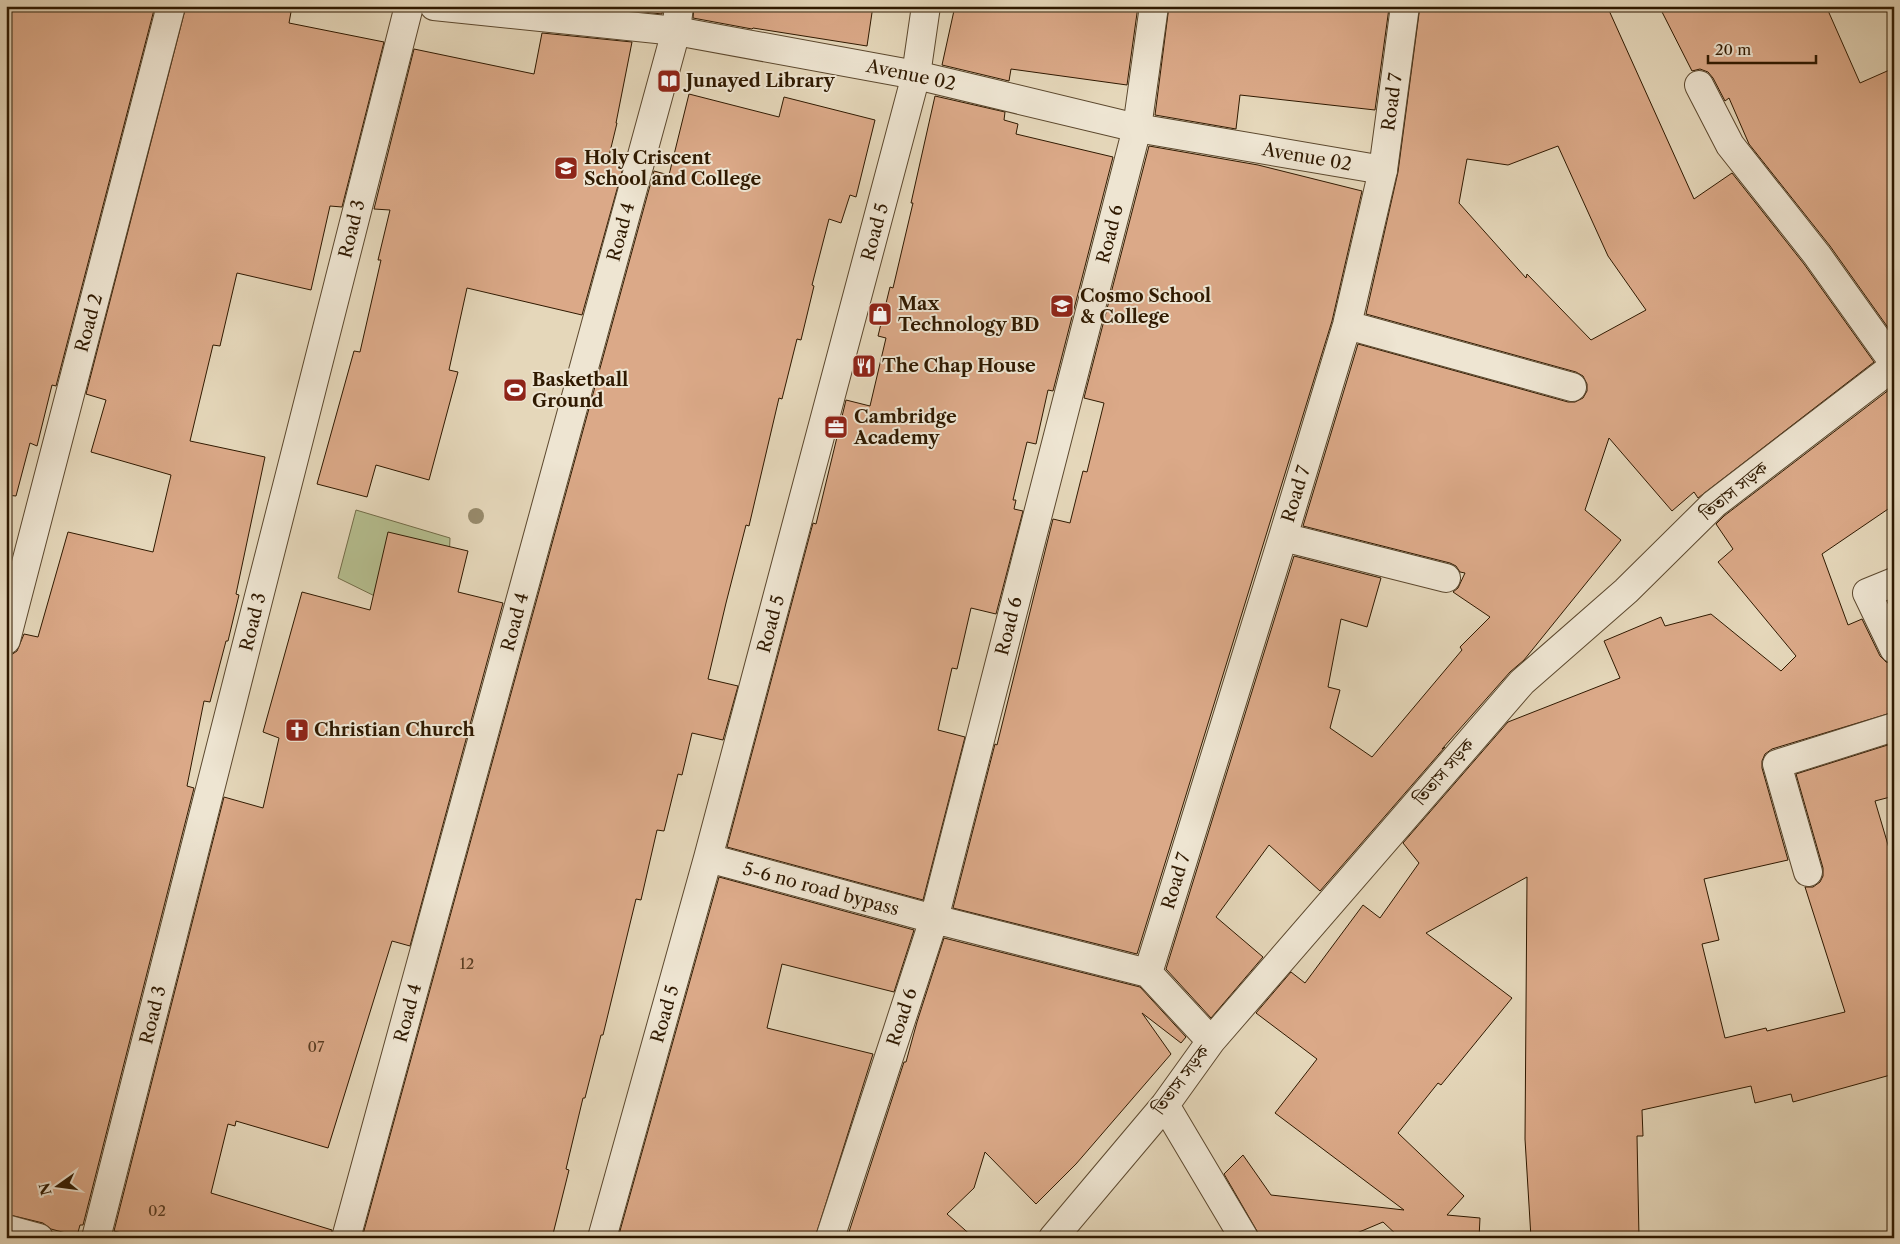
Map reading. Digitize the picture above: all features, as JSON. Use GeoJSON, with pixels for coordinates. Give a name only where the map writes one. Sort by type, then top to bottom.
{"type":"FeatureCollection","features":[{"type":"Feature","properties":{"kind":"street","name":"Road 2"},"geometry":{"type":"LineString","coordinates":[[6,640],[171,6]]}},
{"type":"Feature","properties":{"kind":"street","name":"Road 3"},"geometry":{"type":"LineString","coordinates":[[96,1238],[409,6]]}},
{"type":"Feature","properties":{"kind":"street","name":"Avenue 02"},"geometry":{"type":"LineString","coordinates":[[434,6],[678,19],[1137,128],[1383,170]]}},
{"type":"Feature","properties":{"kind":"street","name":"Road 5"},"geometry":{"type":"LineString","coordinates":[[602,1238],[708,858],[916,75],[926,6]]}},
{"type":"Feature","properties":{"kind":"street","name":"Road 6"},"geometry":{"type":"LineString","coordinates":[[830,1238],[934,919],[1137,128],[1154,6]]}},
{"type":"Feature","properties":{"kind":"street","name":"Road 7"},"geometry":{"type":"LineString","coordinates":[[1148,973],[1347,325],[1383,170],[1405,6]]}},
{"type":"Feature","properties":{"kind":"street","name":"Road 4"},"geometry":{"type":"LineString","coordinates":[[346,1238],[678,19]]}},
{"type":"Feature","properties":{"kind":"street"},"geometry":{"type":"LineString","coordinates":[[1699,85],[1730,145],[1817,255],[1894,364]]}},
{"type":"Feature","properties":{"kind":"street"},"geometry":{"type":"LineString","coordinates":[[1347,325],[1572,387]]}},
{"type":"Feature","properties":{"kind":"street","name":"তিতাস সড়ক"},"geometry":{"type":"LineString","coordinates":[[1053,1238],[1165,1105],[1211,1041],[1522,682],[1626,591],[1714,504],[1894,364]]}},
{"type":"Feature","properties":{"kind":"street"},"geometry":{"type":"LineString","coordinates":[[1283,538],[1446,578]]}},
{"type":"Feature","properties":{"kind":"street"},"geometry":{"type":"LineString","coordinates":[[1894,582],[1867,593],[1894,649]]}},
{"type":"Feature","properties":{"kind":"street"},"geometry":{"type":"LineString","coordinates":[[1808,872],[1777,764],[1894,727]]}},
{"type":"Feature","properties":{"kind":"street","name":"5-6 no road bypass"},"geometry":{"type":"LineString","coordinates":[[708,858],[934,919],[1148,973]]}},
{"type":"Feature","properties":{"kind":"street"},"geometry":{"type":"LineString","coordinates":[[1148,973],[1211,1041]]}},
{"type":"Feature","properties":{"kind":"street"},"geometry":{"type":"LineString","coordinates":[[1165,1105],[1244,1238]]}},
{"type":"Feature","properties":{"kind":"street"},"geometry":{"type":"LineString","coordinates":[[6,1229],[39,1238]]}},
{"type":"Feature","properties":{"kind":"green space"},"geometry":{"type":"Polygon","coordinates":[[[356,510],[450,538],[446,631],[338,578],[356,510]]]}},
{"type":"Feature","properties":{"kind":"building"},"geometry":{"type":"Polygon","coordinates":[[[6,6],[155,6],[56,386],[52,385],[37,446],[30,443],[16,496],[6,495],[6,6]]]}},
{"type":"Feature","properties":{"kind":"building"},"geometry":{"type":"Polygon","coordinates":[[[186,6],[265,6],[291,12],[289,23],[384,42],[342,207],[330,206],[311,290],[237,273],[220,346],[213,345],[190,441],[265,457],[236,594],[239,595],[228,641],[226,641],[210,702],[204,701],[187,786],[194,788],[83,1225],[80,1225],[77,1236],[51,1229],[43,1223],[6,1214],[6,655],[11,655],[17,651],[24,634],[38,637],[68,532],[153,552],[171,475],[91,452],[106,400],[86,394],[186,6]]]}},
{"type":"Feature","properties":{"kind":"building"},"geometry":{"type":"Polygon","coordinates":[[[588,6],[663,6],[662,14],[588,6]]]}},
{"type":"Feature","properties":{"kind":"building"},"geometry":{"type":"Polygon","coordinates":[[[694,6],[873,6],[867,46],[693,18],[694,6]]]}},
{"type":"Feature","properties":{"kind":"building"},"geometry":{"type":"Polygon","coordinates":[[[955,6],[1138,6],[1127,85],[1011,69],[1009,81],[942,65],[955,6]]]}},
{"type":"Feature","properties":{"kind":"building"},"geometry":{"type":"Polygon","coordinates":[[[1169,6],[1374,6],[1389,8],[1375,110],[1240,95],[1236,129],[1155,115],[1169,6]]]}},
{"type":"Feature","properties":{"kind":"building"},"geometry":{"type":"Polygon","coordinates":[[[1420,6],[1607,6],[1694,199],[1732,173],[1804,264],[1874,362],[1698,498],[1694,492],[1672,511],[1609,438],[1585,510],[1621,540],[1524,660],[1510,672],[1442,749],[1445,747],[1320,891],[1269,845],[1216,917],[1263,957],[1211,1018],[1166,969],[1294,556],[1381,578],[1367,627],[1341,619],[1328,687],[1340,690],[1330,728],[1372,757],[1462,650],[1460,647],[1490,617],[1453,592],[1458,588],[1465,573],[1460,572],[1456,566],[1450,563],[1303,526],[1358,344],[1568,402],[1575,402],[1583,398],[1587,391],[1587,384],[1583,376],[1576,372],[1366,314],[1398,172],[1420,6]],[[1558,146],[1508,165],[1467,159],[1459,203],[1526,278],[1527,274],[1591,340],[1646,310],[1608,256],[1558,146]]]}},
{"type":"Feature","properties":{"kind":"building"},"geometry":{"type":"Polygon","coordinates":[[[1659,6],[1826,6],[1860,83],[1894,68],[1894,336],[1830,246],[1749,144],[1729,98],[1725,101],[1708,72],[1700,69],[1692,71],[1659,6]]]}},
{"type":"Feature","properties":{"kind":"building"},"geometry":{"type":"Polygon","coordinates":[[[542,33],[632,42],[608,160],[624,164],[582,315],[467,288],[449,370],[458,372],[429,480],[376,465],[367,497],[317,484],[354,351],[360,352],[381,260],[378,260],[390,210],[374,209],[414,49],[534,74],[542,33]]]}},
{"type":"Feature","properties":{"kind":"building"},"geometry":{"type":"Polygon","coordinates":[[[689,94],[779,117],[784,97],[875,120],[856,197],[850,195],[841,223],[829,219],[812,285],[814,286],[801,340],[797,339],[782,399],[779,398],[749,526],[746,525],[726,603],[708,679],[738,686],[723,740],[692,733],[682,775],[678,774],[664,831],[657,830],[641,900],[636,899],[603,1035],[601,1035],[585,1098],[583,1098],[566,1169],[569,1170],[552,1238],[362,1238],[654,171],[669,175],[689,94]]]}},
{"type":"Feature","properties":{"kind":"building"},"geometry":{"type":"Polygon","coordinates":[[[935,96],[1005,112],[1004,120],[1018,124],[1016,134],[1113,157],[1053,391],[1048,390],[1036,444],[1027,442],[1013,500],[1016,500],[1014,509],[1023,511],[996,614],[971,608],[957,669],[952,668],[938,730],[965,737],[923,900],[727,847],[813,523],[816,524],[846,400],[870,406],[886,338],[878,336],[890,287],[893,288],[935,96]]]}},
{"type":"Feature","properties":{"kind":"building"},"geometry":{"type":"Polygon","coordinates":[[[1149,146],[1258,165],[1362,191],[1332,321],[1137,954],[953,908],[995,744],[997,745],[1053,519],[1070,523],[1083,471],[1087,472],[1104,403],[1084,398],[1149,146]]]}},
{"type":"Feature","properties":{"kind":"building"},"geometry":{"type":"Polygon","coordinates":[[[1894,386],[1894,505],[1822,554],[1848,625],[1862,619],[1880,656],[1886,662],[1894,664],[1894,712],[1772,749],[1765,754],[1762,768],[1788,860],[1704,879],[1719,940],[1702,944],[1725,1038],[1766,1028],[1767,1031],[1845,1012],[1805,887],[1813,887],[1820,882],[1823,876],[1823,868],[1796,774],[1894,743],[1894,796],[1875,801],[1894,865],[1894,1074],[1793,1102],[1791,1094],[1755,1103],[1751,1086],[1642,1110],[1643,1136],[1637,1136],[1639,1238],[1531,1238],[1525,1139],[1527,877],[1426,933],[1512,998],[1441,1085],[1438,1083],[1398,1133],[1464,1196],[1447,1215],[1480,1218],[1479,1238],[1400,1238],[1383,1222],[1345,1238],[1261,1238],[1224,1174],[1243,1155],[1271,1195],[1404,1210],[1275,1113],[1317,1059],[1256,1013],[1291,972],[1305,983],[1363,905],[1380,918],[1419,863],[1403,843],[1508,722],[1620,678],[1604,641],[1661,617],[1665,626],[1711,614],[1781,671],[1796,656],[1718,562],[1733,549],[1716,524],[1894,386]]]}},
{"type":"Feature","properties":{"kind":"building"},"geometry":{"type":"Polygon","coordinates":[[[388,532],[468,551],[458,592],[503,603],[410,946],[392,941],[328,1148],[236,1121],[235,1126],[228,1124],[211,1193],[332,1230],[331,1238],[141,1238],[114,1231],[224,797],[263,808],[279,738],[263,732],[302,592],[370,610],[388,532]]]}},
{"type":"Feature","properties":{"kind":"building"},"geometry":{"type":"Polygon","coordinates":[[[719,877],[914,930],[894,992],[782,964],[767,1028],[873,1054],[815,1238],[618,1238],[719,877]]]}},
{"type":"Feature","properties":{"kind":"building"},"geometry":{"type":"Polygon","coordinates":[[[944,938],[1140,987],[1186,1037],[1181,1043],[1142,1013],[1171,1054],[1076,1164],[1036,1204],[985,1152],[974,1188],[947,1214],[974,1238],[847,1238],[904,1062],[906,1062],[944,938]]]}},
{"type":"Feature","properties":{"kind":"place","name":"Junayed Library"},"geometry":{"type":"Point","coordinates":[669,81]}},
{"type":"Feature","properties":{"kind":"place","name":"Holy Criscent School and College"},"geometry":{"type":"Point","coordinates":[566,168]}},
{"type":"Feature","properties":{"kind":"place","name":"Cosmo School & College"},"geometry":{"type":"Point","coordinates":[1062,306]}},
{"type":"Feature","properties":{"kind":"place","name":"Max Technology BD"},"geometry":{"type":"Point","coordinates":[880,314]}},
{"type":"Feature","properties":{"kind":"place","name":"The Chap House"},"geometry":{"type":"Point","coordinates":[864,366]}},
{"type":"Feature","properties":{"kind":"place","name":"Basketball Ground"},"geometry":{"type":"Point","coordinates":[515,390]}},
{"type":"Feature","properties":{"kind":"place","name":"Cambridge Academy"},"geometry":{"type":"Point","coordinates":[836,427]}},
{"type":"Feature","properties":{"kind":"place","name":"Christian Church"},"geometry":{"type":"Point","coordinates":[297,730]}}]}
